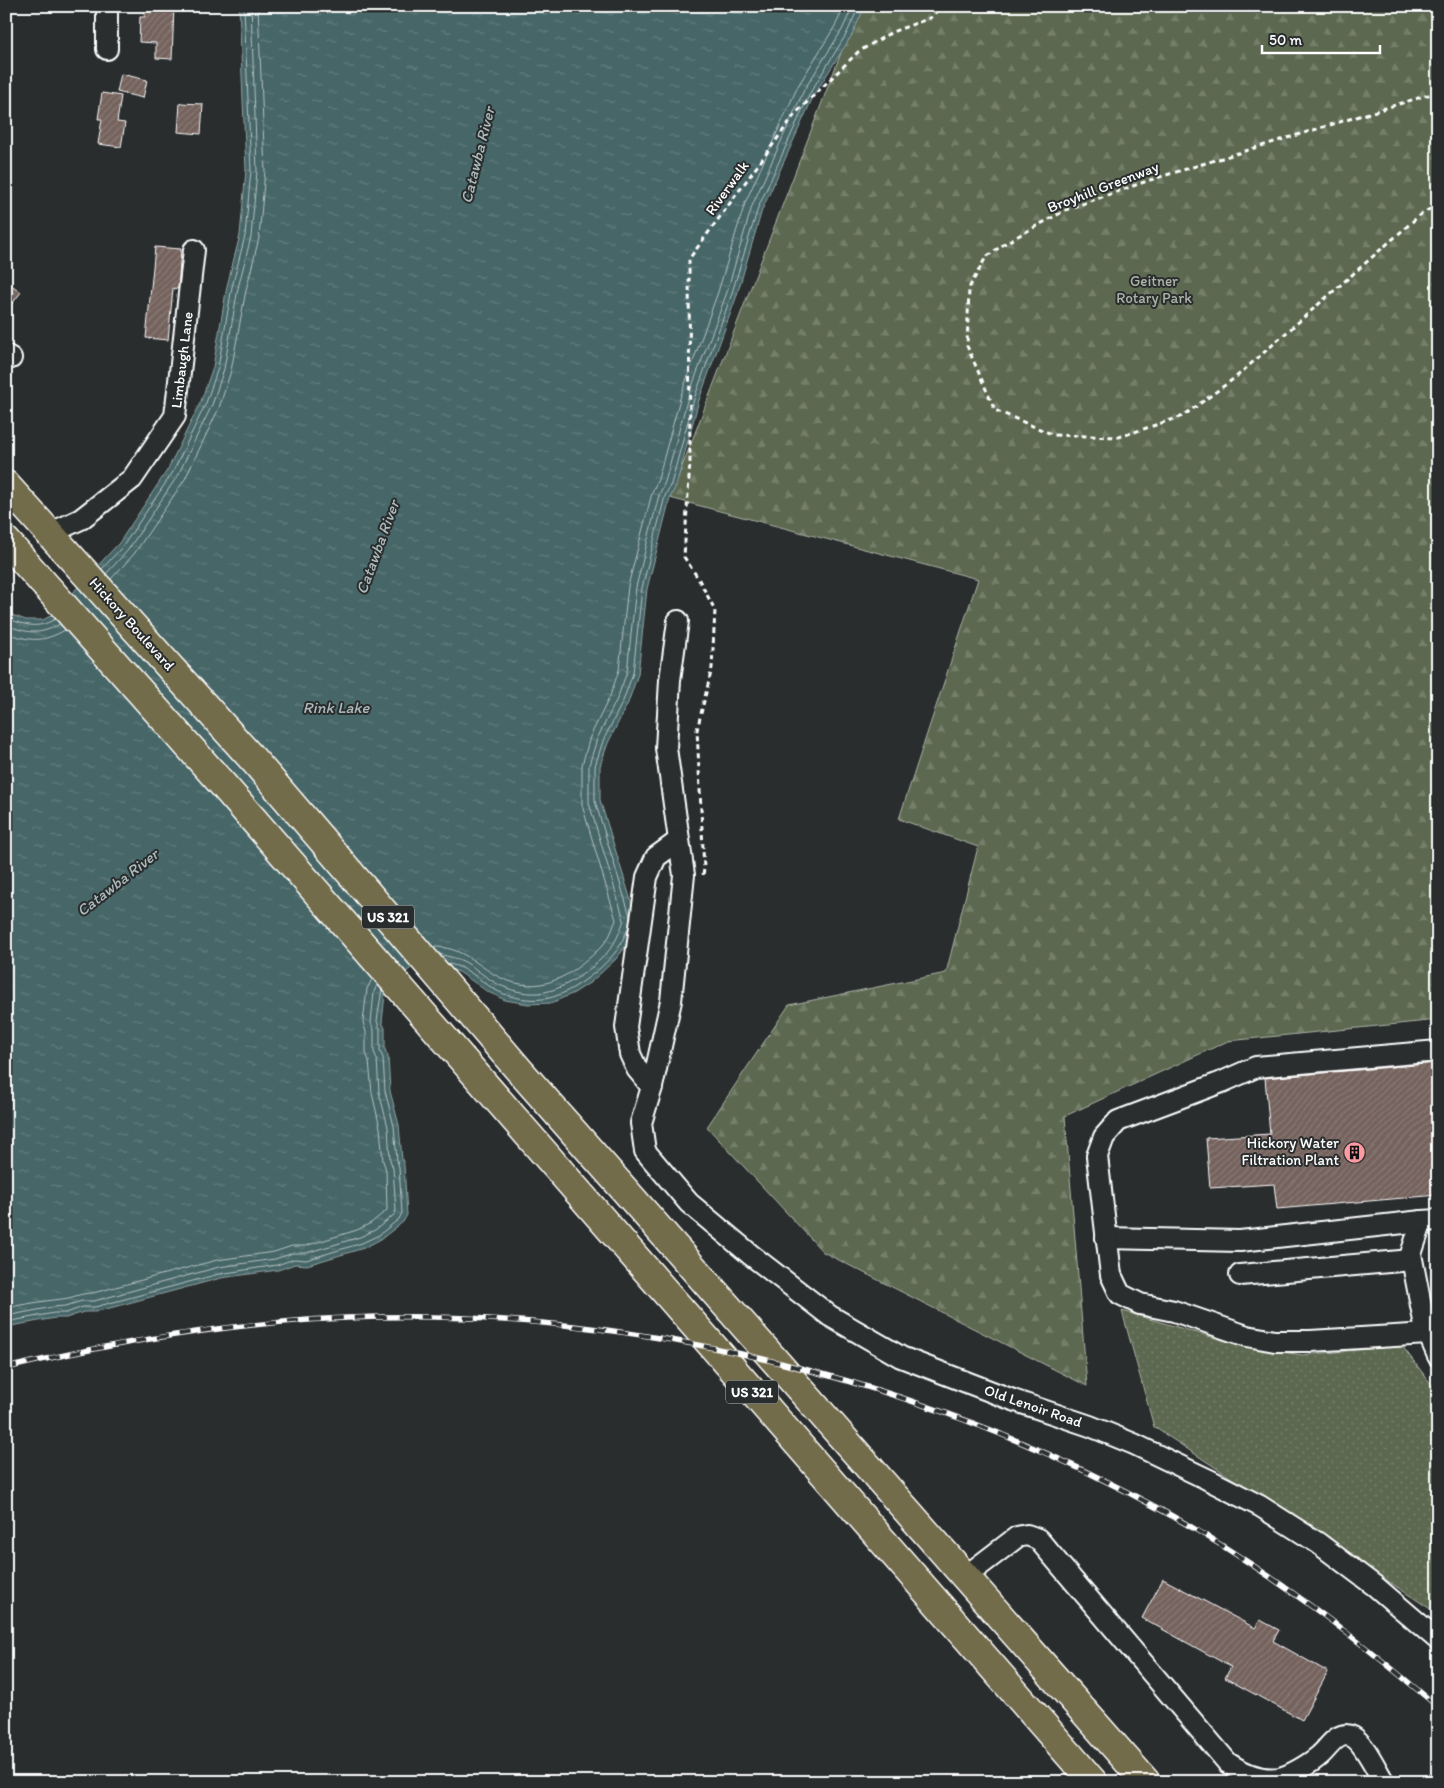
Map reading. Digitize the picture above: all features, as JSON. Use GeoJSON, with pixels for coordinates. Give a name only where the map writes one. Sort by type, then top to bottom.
{"type":"FeatureCollection","features":[{"type":"Feature","properties":{"kind":"highway","name":"Hickory Boulevard"},"geometry":{"type":"LineString","coordinates":[[6,485],[257,764],[519,1070],[966,1576]]}},
{"type":"Feature","properties":{"kind":"highway","name":"US 321"},"geometry":{"type":"LineString","coordinates":[[12,548],[224,786],[1093,1782]]}},
{"type":"Feature","properties":{"kind":"highway","name":"US 321"},"geometry":{"type":"LineString","coordinates":[[966,1576],[1146,1782]]}},
{"type":"Feature","properties":{"kind":"street"},"geometry":{"type":"LineString","coordinates":[[107,6],[107,50]]}},
{"type":"Feature","properties":{"kind":"street","name":"Limbaugh Lane"},"geometry":{"type":"LineString","coordinates":[[58,541],[81,519],[132,479],[175,416],[194,250]]}},
{"type":"Feature","properties":{"kind":"street"},"geometry":{"type":"LineString","coordinates":[[652,1087],[671,1001],[684,875],[666,748],[670,680],[678,621]]}},
{"type":"Feature","properties":{"kind":"street"},"geometry":{"type":"LineString","coordinates":[[652,1087],[637,1070],[630,1054],[626,1027],[647,877],[656,857],[678,841]]}},
{"type":"Feature","properties":{"kind":"street"},"geometry":{"type":"LineString","coordinates":[[1428,1334],[1310,1341],[1274,1341],[1247,1336],[1174,1312],[1140,1304],[1120,1294],[1111,1274],[1097,1156],[1104,1137],[1118,1121],[1222,1082],[1256,1067],[1438,1051]]}},
{"type":"Feature","properties":{"kind":"street","name":"Old Lenoir Road"},"geometry":{"type":"LineString","coordinates":[[652,1087],[642,1123],[645,1151],[689,1203],[751,1255],[830,1316],[901,1357],[1128,1441],[1167,1458],[1234,1492],[1260,1506],[1318,1543],[1375,1586],[1438,1640]]}},
{"type":"Feature","properties":{"kind":"street"},"geometry":{"type":"LineString","coordinates":[[1106,1238],[1240,1241],[1430,1221]]}},
{"type":"Feature","properties":{"kind":"street"},"geometry":{"type":"LineString","coordinates":[[1430,1221],[1411,1254],[1424,1326],[1438,1356]]}},
{"type":"Feature","properties":{"kind":"street"},"geometry":{"type":"LineString","coordinates":[[1240,1274],[1412,1260]]}},
{"type":"Feature","properties":{"kind":"street"},"geometry":{"type":"LineString","coordinates":[[966,1576],[1017,1537],[1027,1535],[1038,1539],[1228,1763],[1251,1775],[1279,1778],[1290,1774],[1319,1756],[1336,1738],[1343,1736],[1353,1737],[1360,1744],[1384,1782]]}},
{"type":"Feature","properties":{"kind":"path","name":"Riverwalk"},"geometry":{"type":"LineString","coordinates":[[690,462],[689,259],[796,113],[858,52],[892,32],[930,18],[938,10],[938,6]]}},
{"type":"Feature","properties":{"kind":"path","name":"Broyhill Greenway"},"geometry":{"type":"LineString","coordinates":[[1438,92],[1150,180],[1068,210],[1007,242],[986,257],[969,288],[968,346],[995,410],[1054,434],[1119,437],[1183,416],[1236,377],[1420,215],[1438,204]]}},
{"type":"Feature","properties":{"kind":"green space","name":"Geitner Rotary Park"},"geometry":{"type":"Polygon","coordinates":[[[859,6],[1438,6],[1438,1020],[1228,1041],[1065,1116],[1087,1386],[823,1252],[707,1127],[789,1005],[946,973],[978,847],[899,819],[978,579],[670,498],[859,6]]]}},
{"type":"Feature","properties":{"kind":"green space"},"geometry":{"type":"Polygon","coordinates":[[[1122,1311],[1243,1346],[1302,1355],[1402,1346],[1438,1393],[1438,1614],[1154,1427],[1122,1311]]]}},
{"type":"Feature","properties":{"kind":"water","name":"Rink Lake"},"geometry":{"type":"Polygon","coordinates":[[[239,6],[865,6],[852,35],[814,95],[762,210],[736,298],[699,400],[676,486],[670,498],[647,589],[638,674],[628,703],[608,743],[600,766],[600,800],[637,920],[624,949],[591,982],[574,993],[551,1003],[528,1004],[505,1000],[488,992],[459,972],[437,965],[414,966],[392,982],[385,994],[382,1022],[385,1028],[385,1050],[388,1056],[390,1091],[399,1125],[407,1215],[403,1222],[381,1239],[364,1248],[307,1265],[295,1264],[278,1270],[221,1278],[95,1312],[84,1312],[66,1318],[55,1318],[6,1327],[6,613],[26,620],[43,620],[61,610],[76,589],[119,543],[168,469],[201,401],[213,367],[227,286],[240,235],[246,170],[239,6]]]}},
{"type":"Feature","properties":{"kind":"building"},"geometry":{"type":"Polygon","coordinates":[[[145,6],[174,6],[172,59],[156,58],[156,43],[139,42],[140,17],[145,17],[145,6]]]}},
{"type":"Feature","properties":{"kind":"building"},"geometry":{"type":"Polygon","coordinates":[[[121,74],[147,80],[143,98],[117,92],[121,74]]]}},
{"type":"Feature","properties":{"kind":"building"},"geometry":{"type":"Polygon","coordinates":[[[102,93],[121,96],[117,122],[125,123],[121,147],[98,144],[102,119],[98,119],[102,93]]]}},
{"type":"Feature","properties":{"kind":"building"},"geometry":{"type":"Polygon","coordinates":[[[180,103],[203,104],[201,134],[178,132],[180,103]]]}},
{"type":"Feature","properties":{"kind":"building"},"geometry":{"type":"Polygon","coordinates":[[[155,247],[181,249],[178,289],[173,288],[168,340],[146,338],[155,247]]]}},
{"type":"Feature","properties":{"kind":"building"},"geometry":{"type":"Polygon","coordinates":[[[6,281],[21,292],[6,312],[6,281]]]}},
{"type":"Feature","properties":{"kind":"building","name":"Hickory Water Filtration Plant"},"geometry":{"type":"Polygon","coordinates":[[[1438,1063],[1438,1195],[1277,1209],[1274,1184],[1210,1188],[1206,1138],[1270,1134],[1265,1078],[1438,1063]]]}},
{"type":"Feature","properties":{"kind":"building"},"geometry":{"type":"Polygon","coordinates":[[[1163,1579],[1255,1628],[1260,1620],[1279,1630],[1273,1641],[1328,1672],[1302,1720],[1225,1678],[1231,1667],[1142,1618],[1163,1579]]]}},
{"type":"Feature","properties":{"kind":"railway"},"geometry":{"type":"LineString","coordinates":[[6,1368],[98,1348],[191,1332],[285,1322],[379,1317],[480,1319],[582,1327],[683,1342],[783,1364],[882,1392],[979,1426],[1073,1465],[1163,1511],[1271,1577],[1373,1653],[1438,1707]]}},
{"type":"Feature","properties":{"kind":"place","name":"Hickory Water Filtration Plant"},"geometry":{"type":"Point","coordinates":[1355,1152]}},
{"type":"Feature","properties":{"kind":"water label","name":"Catawba River"},"geometry":{"type":"Point","coordinates":[477,155]}},
{"type":"Feature","properties":{"kind":"water label","name":"Catawba River"},"geometry":{"type":"Point","coordinates":[377,547]}},
{"type":"Feature","properties":{"kind":"water label","name":"Catawba River"},"geometry":{"type":"Point","coordinates":[117,882]}}]}
